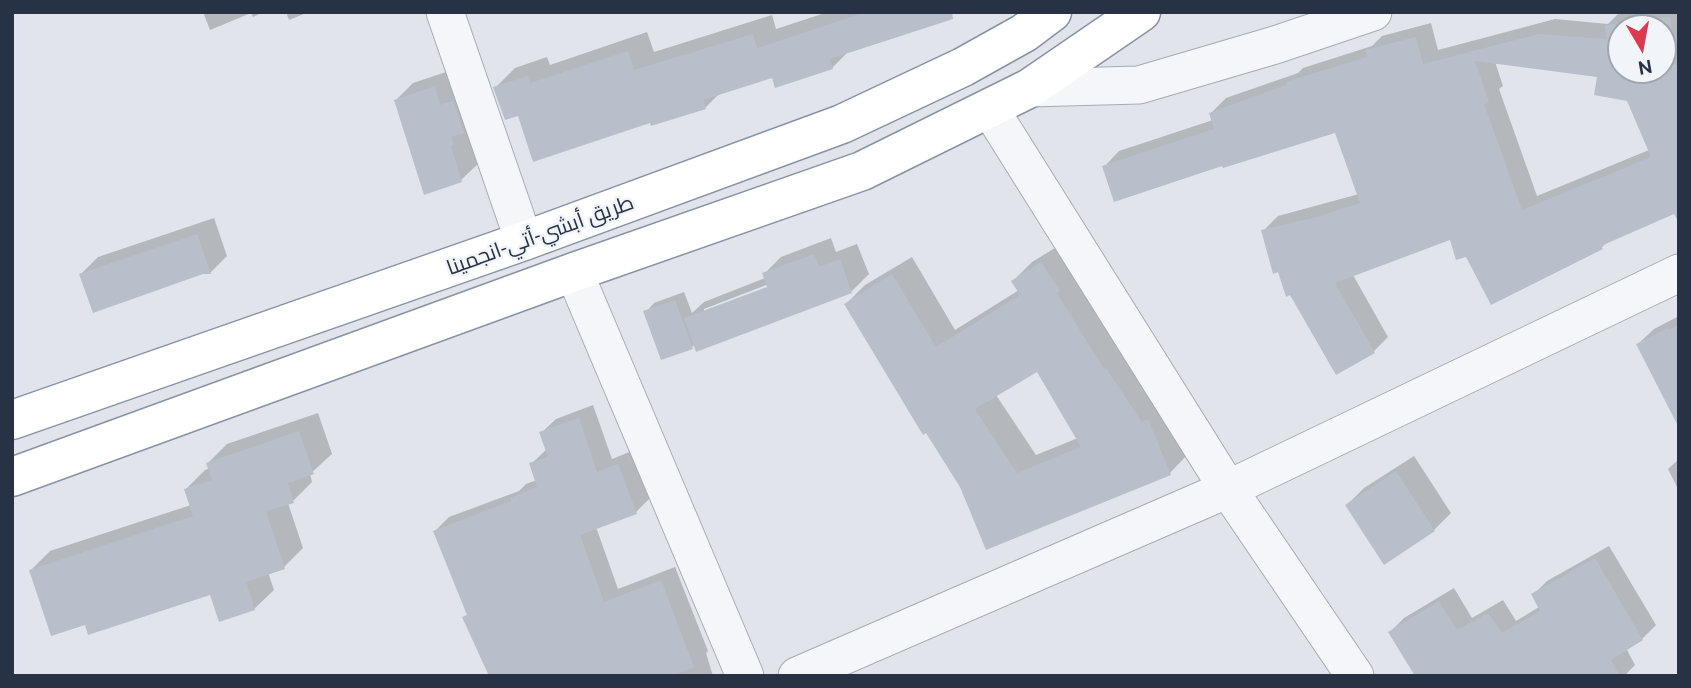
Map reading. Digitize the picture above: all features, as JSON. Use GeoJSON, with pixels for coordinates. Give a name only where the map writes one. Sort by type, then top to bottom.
{"type":"FeatureCollection","features":[{"type":"Feature","properties":{"kind":"highway","name":"طريق أبشي-أتي-انجمينا"},"geometry":{"type":"LineString","coordinates":[[12,420],[524,241],[842,124],[963,67],[1024,33],[1052,12]]}},
{"type":"Feature","properties":{"kind":"highway"},"geometry":{"type":"LineString","coordinates":[[12,477],[574,272],[862,171],[1030,88],[1141,12]]}},
{"type":"Feature","properties":{"kind":"street"},"geometry":{"type":"LineString","coordinates":[[445,12],[524,241]]}},
{"type":"Feature","properties":{"kind":"street"},"geometry":{"type":"LineString","coordinates":[[1030,88],[1139,85],[1275,45],[1373,12]]}},
{"type":"Feature","properties":{"kind":"street"},"geometry":{"type":"LineString","coordinates":[[990,109],[1227,489],[1355,676]]}},
{"type":"Feature","properties":{"kind":"street"},"geometry":{"type":"LineString","coordinates":[[574,272],[745,676]]}},
{"type":"Feature","properties":{"kind":"street"},"geometry":{"type":"LineString","coordinates":[[797,676],[1227,489],[1679,273]]}},
{"type":"Feature","properties":{"kind":"building"},"geometry":{"type":"Polygon","coordinates":[[[865,12],[952,12],[953,19],[830,59],[833,69],[775,88],[772,78],[703,100],[706,109],[651,126],[650,123],[533,162],[518,116],[505,120],[493,87],[528,76],[530,83],[628,51],[634,70],[753,34],[757,48],[865,12]]]}},
{"type":"Feature","properties":{"kind":"building"},"geometry":{"type":"Polygon","coordinates":[[[1607,25],[1607,84],[1677,84],[1679,64],[1679,223],[1674,214],[1601,246],[1603,249],[1491,305],[1466,257],[1456,260],[1450,240],[1335,283],[1375,353],[1336,375],[1290,295],[1286,297],[1278,272],[1273,274],[1261,230],[1317,217],[1360,203],[1335,133],[1223,168],[1222,166],[1114,202],[1102,166],[1214,129],[1209,113],[1286,85],[1286,82],[1367,57],[1365,50],[1416,37],[1423,64],[1539,34],[1606,39],[1607,25]],[[1475,61],[1489,102],[1484,104],[1522,210],[1651,157],[1627,101],[1594,95],[1597,77],[1475,61]]]}},
{"type":"Feature","properties":{"kind":"building"},"geometry":{"type":"Polygon","coordinates":[[[435,86],[440,105],[453,101],[464,133],[451,137],[454,145],[451,146],[462,182],[424,195],[394,100],[435,86]]]}},
{"type":"Feature","properties":{"kind":"building"},"geometry":{"type":"Polygon","coordinates":[[[197,234],[211,274],[203,274],[93,313],[79,274],[197,234]]]}},
{"type":"Feature","properties":{"kind":"building"},"geometry":{"type":"Polygon","coordinates":[[[814,254],[819,267],[840,259],[852,293],[696,352],[684,318],[767,287],[762,273],[814,254]]]}},
{"type":"Feature","properties":{"kind":"building"},"geometry":{"type":"Polygon","coordinates":[[[1041,262],[1104,369],[1106,368],[1142,422],[1148,419],[1171,475],[986,550],[960,487],[926,433],[923,435],[844,304],[892,274],[936,347],[1020,295],[1011,281],[1041,262]],[[1037,372],[975,409],[1017,473],[1081,447],[1037,372]]]}},
{"type":"Feature","properties":{"kind":"building"},"geometry":{"type":"Polygon","coordinates":[[[675,300],[693,349],[661,360],[643,311],[675,300]]]}},
{"type":"Feature","properties":{"kind":"building"},"geometry":{"type":"Polygon","coordinates":[[[1679,325],[1679,428],[1636,344],[1679,325]]]}},
{"type":"Feature","properties":{"kind":"building"},"geometry":{"type":"Polygon","coordinates":[[[579,418],[597,472],[618,464],[637,514],[580,535],[604,602],[661,580],[694,667],[672,676],[489,676],[462,617],[467,615],[433,531],[511,501],[510,498],[537,487],[529,463],[548,457],[539,432],[579,418]]]}},
{"type":"Feature","properties":{"kind":"building"},"geometry":{"type":"Polygon","coordinates":[[[299,431],[314,474],[288,483],[294,503],[266,511],[285,569],[246,582],[255,610],[219,622],[210,595],[88,635],[85,625],[51,636],[29,570],[193,516],[184,489],[212,480],[206,463],[299,431]]]}},
{"type":"Feature","properties":{"kind":"building"},"geometry":{"type":"Polygon","coordinates":[[[1396,471],[1435,531],[1384,565],[1345,505],[1396,471]]]}},
{"type":"Feature","properties":{"kind":"building"},"geometry":{"type":"Polygon","coordinates":[[[1595,558],[1643,640],[1611,660],[1620,676],[1415,676],[1388,632],[1439,601],[1457,630],[1488,613],[1502,633],[1540,611],[1531,594],[1595,558]]]}}]}
